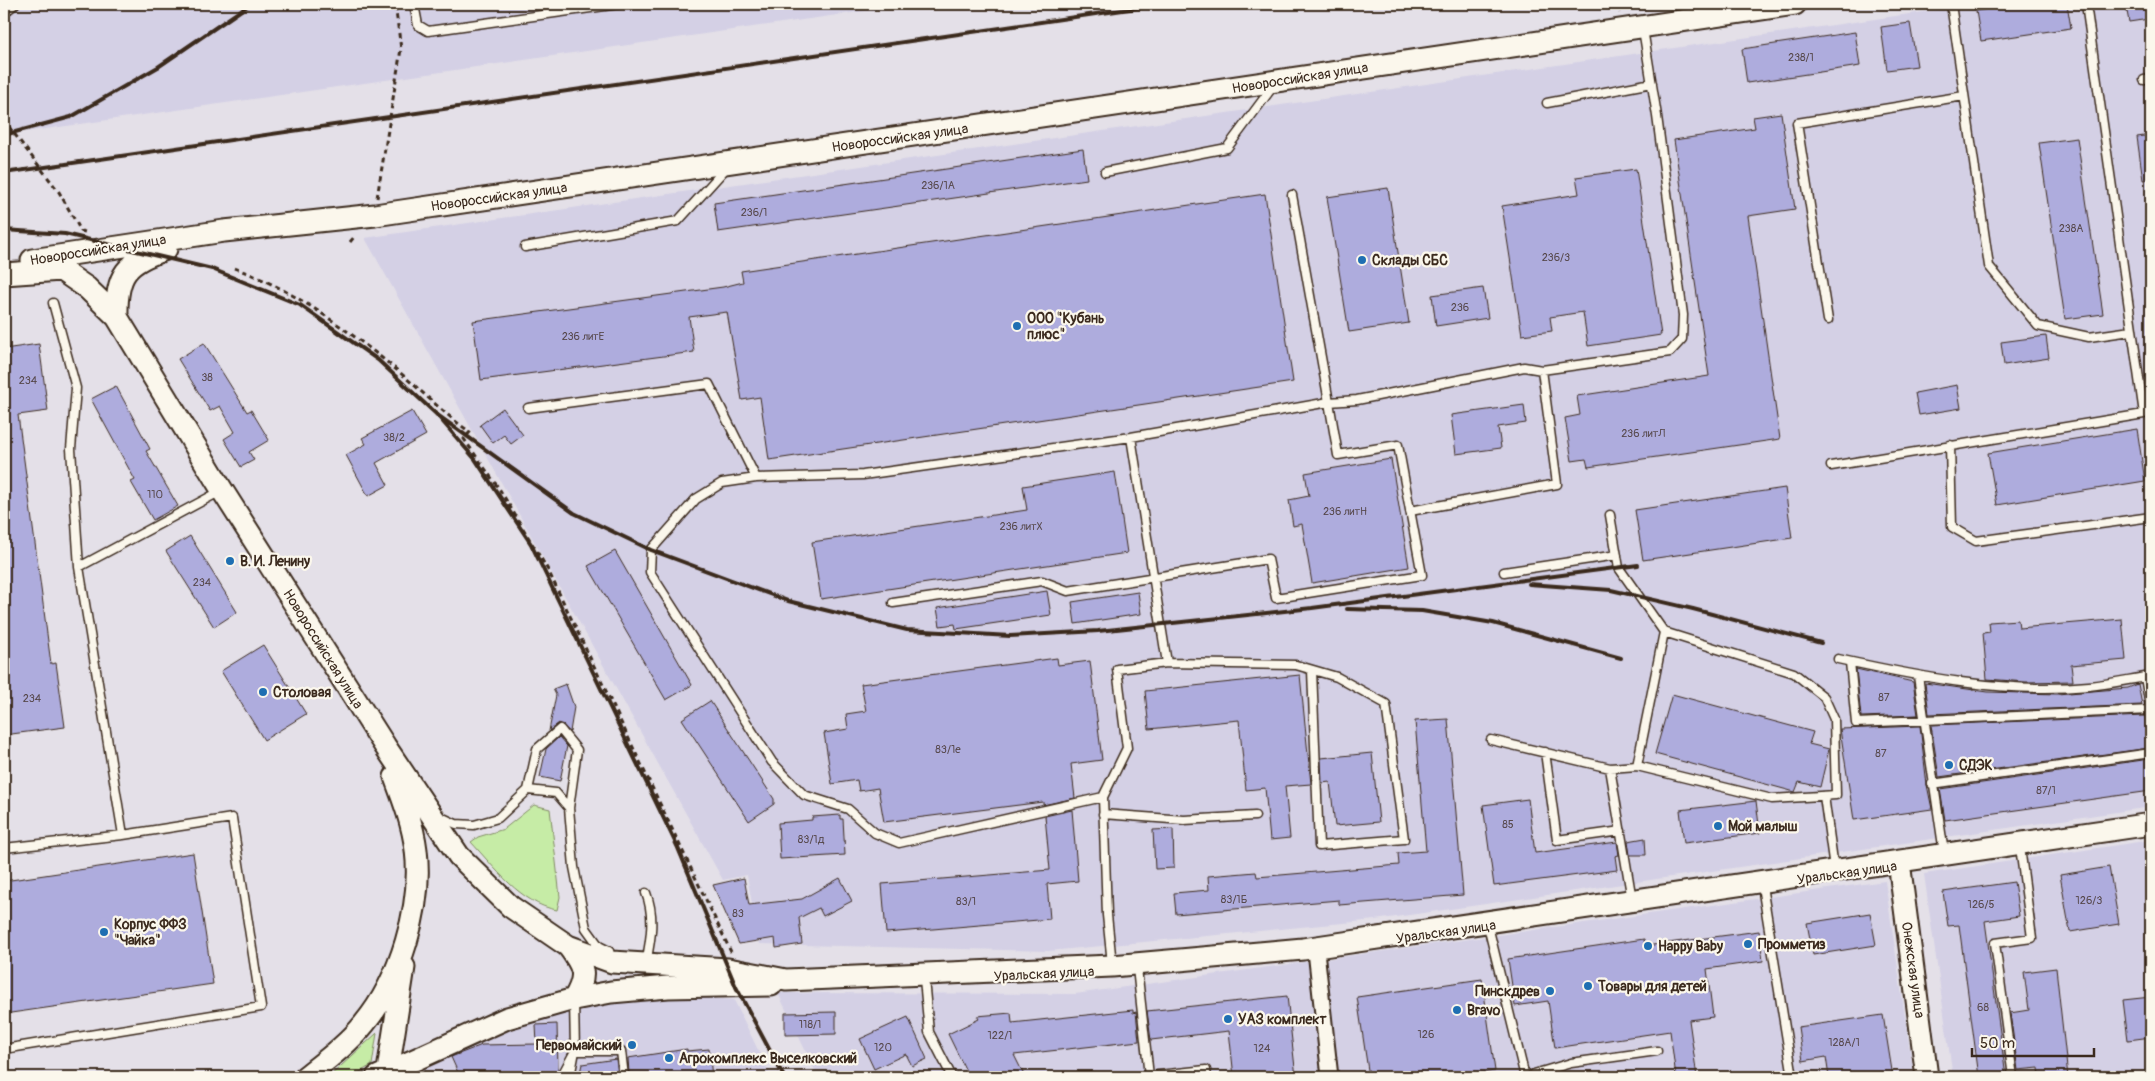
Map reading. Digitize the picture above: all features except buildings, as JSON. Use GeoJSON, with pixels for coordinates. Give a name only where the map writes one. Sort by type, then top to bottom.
{"type":"FeatureCollection","features":[{"type":"Feature","properties":{"kind":"main road","name":"Новороссийская улица"},"geometry":{"type":"LineString","coordinates":[[4,266],[108,248],[224,232],[375,215],[731,163],[1795,4]]}},
{"type":"Feature","properties":{"kind":"main road"},"geometry":{"type":"LineString","coordinates":[[117,317],[117,303],[122,278],[138,259],[224,232]]}},
{"type":"Feature","properties":{"kind":"main road","name":"Новороссийская улица"},"geometry":{"type":"LineString","coordinates":[[4,274],[61,270],[87,288],[117,317],[222,490],[426,810],[459,856],[510,907],[568,946]]}},
{"type":"Feature","properties":{"kind":"main road"},"geometry":{"type":"LineString","coordinates":[[384,746],[410,821],[416,850],[416,883],[384,1075]]}},
{"type":"Feature","properties":{"kind":"main road","name":"Уральская улица"},"geometry":{"type":"LineString","coordinates":[[738,979],[924,976],[1112,966],[1316,949],[1762,886],[1944,855],[2151,826]]}},
{"type":"Feature","properties":{"kind":"main road","name":"Уральская улица"},"geometry":{"type":"LineString","coordinates":[[738,979],[786,980],[1137,968],[1316,949],[1488,926],[1834,872],[2020,848],[2151,826]]}},
{"type":"Feature","properties":{"kind":"main road","name":"Онежская улица"},"geometry":{"type":"LineString","coordinates":[[1899,864],[1927,1077]]}},
{"type":"Feature","properties":{"kind":"main road"},"geometry":{"type":"LineString","coordinates":[[305,1077],[364,1024],[392,980],[409,932]]}},
{"type":"Feature","properties":{"kind":"main road"},"geometry":{"type":"LineString","coordinates":[[568,946],[612,962],[646,965],[738,979]]}},
{"type":"Feature","properties":{"kind":"main road"},"geometry":{"type":"LineString","coordinates":[[568,946],[582,965],[582,985],[574,999]]}},
{"type":"Feature","properties":{"kind":"main road"},"geometry":{"type":"LineString","coordinates":[[384,1075],[507,1018],[574,999],[611,992],[738,979]]}},
{"type":"Feature","properties":{"kind":"street"},"geometry":{"type":"LineString","coordinates":[[1316,949],[1330,1077]]}},
{"type":"Feature","properties":{"kind":"lane"},"geometry":{"type":"LineString","coordinates":[[4,14],[15,4]]}},
{"type":"Feature","properties":{"kind":"lane"},"geometry":{"type":"LineString","coordinates":[[414,4],[418,25],[428,31],[619,4]]}},
{"type":"Feature","properties":{"kind":"lane"},"geometry":{"type":"LineString","coordinates":[[1951,4],[1989,266],[2038,326],[2089,337],[2131,331]]}},
{"type":"Feature","properties":{"kind":"lane"},"geometry":{"type":"LineString","coordinates":[[1831,466],[2144,414],[2086,4]]}},
{"type":"Feature","properties":{"kind":"lane"},"geometry":{"type":"LineString","coordinates":[[1103,797],[899,842],[875,833],[848,809],[804,795],[772,762],[650,572],[650,550],[696,499],[722,483],[756,478],[863,475],[1132,437],[1329,402],[1357,400],[1524,367],[1542,370],[1670,352],[1682,339],[1683,315],[1643,27]]}},
{"type":"Feature","properties":{"kind":"lane"},"geometry":{"type":"LineString","coordinates":[[1105,172],[1227,148],[1277,82]]}},
{"type":"Feature","properties":{"kind":"lane"},"geometry":{"type":"LineString","coordinates":[[1547,103],[1652,83]]}},
{"type":"Feature","properties":{"kind":"lane"},"geometry":{"type":"LineString","coordinates":[[1828,320],[1796,124],[1964,96]]}},
{"type":"Feature","properties":{"kind":"lane"},"geometry":{"type":"LineString","coordinates":[[525,247],[678,221],[731,163]]}},
{"type":"Feature","properties":{"kind":"lane"},"geometry":{"type":"LineString","coordinates":[[893,603],[1042,581],[1068,591],[1268,559],[1276,598],[1422,575],[1398,445],[1338,455],[1292,195]]}},
{"type":"Feature","properties":{"kind":"lane"},"geometry":{"type":"LineString","coordinates":[[53,303],[76,388],[70,449],[79,567],[123,835]]}},
{"type":"Feature","properties":{"kind":"lane"},"geometry":{"type":"LineString","coordinates":[[1410,512],[1557,484],[1542,370]]}},
{"type":"Feature","properties":{"kind":"lane"},"geometry":{"type":"LineString","coordinates":[[528,408],[709,384],[756,478]]}},
{"type":"Feature","properties":{"kind":"lane"},"geometry":{"type":"LineString","coordinates":[[1132,437],[1167,663]]}},
{"type":"Feature","properties":{"kind":"lane"},"geometry":{"type":"LineString","coordinates":[[1950,445],[1952,527],[1976,541],[2151,517]]}},
{"type":"Feature","properties":{"kind":"lane"},"geometry":{"type":"LineString","coordinates":[[79,567],[222,490]]}},
{"type":"Feature","properties":{"kind":"lane"},"geometry":{"type":"LineString","coordinates":[[1491,740],[1610,768],[1637,766],[1772,799],[1836,795],[1834,719],[1824,697],[1794,673],[1664,632],[1619,568],[1610,515]]}},
{"type":"Feature","properties":{"kind":"lane"},"geometry":{"type":"LineString","coordinates":[[1504,572],[1617,555]]}},
{"type":"Feature","properties":{"kind":"lane"},"geometry":{"type":"LineString","coordinates":[[1637,766],[1664,632]]}},
{"type":"Feature","properties":{"kind":"lane"},"geometry":{"type":"LineString","coordinates":[[1838,659],[1918,676],[2022,687],[2088,686],[2146,677],[2151,711],[1856,723],[1850,662]]}},
{"type":"Feature","properties":{"kind":"lane"},"geometry":{"type":"LineString","coordinates":[[1112,966],[1107,915],[1103,797],[1127,748],[1117,670],[1167,663],[1296,665],[1337,677],[1386,704],[1404,839],[1319,846],[1312,670]]}},
{"type":"Feature","properties":{"kind":"lane"},"geometry":{"type":"LineString","coordinates":[[1918,676],[1932,784],[1944,855]]}},
{"type":"Feature","properties":{"kind":"lane"},"geometry":{"type":"LineString","coordinates":[[426,810],[456,824],[474,825],[498,818],[528,790],[537,749],[560,729],[577,750],[569,808],[574,867],[586,928],[599,946],[617,956],[646,965],[652,924],[652,908],[646,893]]}},
{"type":"Feature","properties":{"kind":"lane"},"geometry":{"type":"LineString","coordinates":[[1545,752],[1557,840],[1621,831]]}},
{"type":"Feature","properties":{"kind":"lane"},"geometry":{"type":"LineString","coordinates":[[1932,784],[2151,753]]}},
{"type":"Feature","properties":{"kind":"lane"},"geometry":{"type":"LineString","coordinates":[[1610,768],[1633,903]]}},
{"type":"Feature","properties":{"kind":"lane"},"geometry":{"type":"LineString","coordinates":[[528,790],[556,793],[569,808]]}},
{"type":"Feature","properties":{"kind":"lane"},"geometry":{"type":"LineString","coordinates":[[1824,796],[1834,872]]}},
{"type":"Feature","properties":{"kind":"lane"},"geometry":{"type":"LineString","coordinates":[[1103,814],[1184,820],[1255,816]]}},
{"type":"Feature","properties":{"kind":"lane"},"geometry":{"type":"LineString","coordinates":[[4,848],[123,835],[232,818],[261,1007],[4,1048]]}},
{"type":"Feature","properties":{"kind":"lane"},"geometry":{"type":"LineString","coordinates":[[2012,1077],[1995,943],[2032,938],[2020,848]]}},
{"type":"Feature","properties":{"kind":"lane"},"geometry":{"type":"LineString","coordinates":[[1762,886],[1793,1077]]}},
{"type":"Feature","properties":{"kind":"lane"},"geometry":{"type":"LineString","coordinates":[[1488,926],[1525,1077],[1549,1074],[1571,1063],[1657,1051]]}},
{"type":"Feature","properties":{"kind":"lane"},"geometry":{"type":"LineString","coordinates":[[1137,968],[1149,1076]]}},
{"type":"Feature","properties":{"kind":"lane"},"geometry":{"type":"LineString","coordinates":[[924,976],[929,1032],[952,1077]]}},
{"type":"Feature","properties":{"kind":"lane"},"geometry":{"type":"LineString","coordinates":[[570,1077],[574,1051],[574,999]]}},
{"type":"Feature","properties":{"kind":"lane"},"geometry":{"type":"LineString","coordinates":[[561,1077],[574,1051]]}},
{"type":"Feature","properties":{"kind":"lane"},"geometry":{"type":"LineString","coordinates":[[574,1051],[621,1051],[624,1077]]}},
{"type":"Feature","properties":{"kind":"lane"},"geometry":{"type":"LineString","coordinates":[[1140,1077],[1206,1070],[1207,1077]]}},
{"type":"Feature","properties":{"kind":"path"},"geometry":{"type":"LineString","coordinates":[[350,242],[375,215],[401,49],[395,4]]}},
{"type":"Feature","properties":{"kind":"path"},"geometry":{"type":"LineString","coordinates":[[1387,4],[1402,4]]}},
{"type":"Feature","properties":{"kind":"path"},"geometry":{"type":"LineString","coordinates":[[4,110],[6,123],[59,192],[81,231],[108,240],[108,248]]}},
{"type":"Feature","properties":{"kind":"path"},"geometry":{"type":"LineString","coordinates":[[234,268],[256,276],[294,296],[397,371],[452,420],[470,432],[464,439],[504,497],[548,570],[666,812],[738,979]]}},
{"type":"Feature","properties":{"kind":"shaded area"},"geometry":{"type":"Polygon","coordinates":[[[4,4],[913,4],[4,135],[4,4]]]}},
{"type":"Feature","properties":{"kind":"shaded area"},"geometry":{"type":"Polygon","coordinates":[[[1978,4],[2151,4],[2151,807],[1375,920],[1049,951],[759,944],[747,875],[723,880],[365,238],[1978,4]]]}},
{"type":"Feature","properties":{"kind":"shaded area"},"geometry":{"type":"Polygon","coordinates":[[[2151,840],[2151,1077],[1953,1077],[1924,874],[2151,840]]]}},
{"type":"Feature","properties":{"kind":"shaded area"},"geometry":{"type":"Polygon","coordinates":[[[1885,881],[1914,1077],[818,1077],[778,993],[1075,994],[1885,881]]]}},
{"type":"Feature","properties":{"kind":"shaded area"},"geometry":{"type":"Polygon","coordinates":[[[682,996],[734,1000],[771,1077],[408,1077],[409,1073],[504,1032],[574,1009],[606,1001],[682,996]]]}},
{"type":"Feature","properties":{"kind":"green space"},"geometry":{"type":"Polygon","coordinates":[[[534,805],[550,809],[560,897],[557,910],[544,906],[520,892],[499,873],[471,842],[478,837],[504,829],[534,805]]]}},
{"type":"Feature","properties":{"kind":"green space"},"geometry":{"type":"Polygon","coordinates":[[[377,1033],[372,1065],[351,1077],[329,1077],[377,1033]]]}},
{"type":"Feature","properties":{"kind":"railway"},"geometry":{"type":"LineString","coordinates":[[4,135],[71,117],[158,67],[250,4]]}},
{"type":"Feature","properties":{"kind":"railway"},"geometry":{"type":"LineString","coordinates":[[4,173],[1164,4]]}},
{"type":"Feature","properties":{"kind":"railway"},"geometry":{"type":"LineString","coordinates":[[4,230],[65,234],[212,269],[300,305],[378,360],[436,414],[475,459],[531,544],[678,848],[736,987],[784,1077]]}},
{"type":"Feature","properties":{"kind":"railway"},"geometry":{"type":"LineString","coordinates":[[436,414],[574,513],[651,550],[788,601],[907,630],[1010,636],[1098,631],[1312,608],[1638,565]]}},
{"type":"Feature","properties":{"kind":"railway"},"geometry":{"type":"LineString","coordinates":[[1529,584],[1611,590],[1693,609],[1821,643]]}},
{"type":"Feature","properties":{"kind":"railway"},"geometry":{"type":"LineString","coordinates":[[1347,609],[1422,611],[1493,623],[1621,658]]}},
{"type":"Feature","properties":{"kind":"place","name":"Склады СБС"},"geometry":{"type":"Point","coordinates":[1362,260]}},
{"type":"Feature","properties":{"kind":"place","name":"ООО \"Кубань плюс\""},"geometry":{"type":"Point","coordinates":[1017,326]}},
{"type":"Feature","properties":{"kind":"place","name":"В. И. Ленину"},"geometry":{"type":"Point","coordinates":[230,561]}},
{"type":"Feature","properties":{"kind":"place","name":"Столовая"},"geometry":{"type":"Point","coordinates":[263,692]}},
{"type":"Feature","properties":{"kind":"place","name":"СДЭК"},"geometry":{"type":"Point","coordinates":[1949,765]}},
{"type":"Feature","properties":{"kind":"place","name":"Мой малыш"},"geometry":{"type":"Point","coordinates":[1718,826]}},
{"type":"Feature","properties":{"kind":"place","name":"Корпус ФФЗ \"Чайка\""},"geometry":{"type":"Point","coordinates":[104,932]}},
{"type":"Feature","properties":{"kind":"place","name":"Промметиз"},"geometry":{"type":"Point","coordinates":[1748,944]}},
{"type":"Feature","properties":{"kind":"place","name":"Happy Baby"},"geometry":{"type":"Point","coordinates":[1648,946]}},
{"type":"Feature","properties":{"kind":"place","name":"Товары для детей"},"geometry":{"type":"Point","coordinates":[1588,986]}},
{"type":"Feature","properties":{"kind":"place","name":"Пинскдрев"},"geometry":{"type":"Point","coordinates":[1550,991]}},
{"type":"Feature","properties":{"kind":"place","name":"Bravo"},"geometry":{"type":"Point","coordinates":[1457,1010]}},
{"type":"Feature","properties":{"kind":"place","name":"УАЗ комплект"},"geometry":{"type":"Point","coordinates":[1228,1019]}},
{"type":"Feature","properties":{"kind":"place","name":"Первомайский"},"geometry":{"type":"Point","coordinates":[632,1045]}},
{"type":"Feature","properties":{"kind":"place","name":"Агрокомплекс Выселковский"},"geometry":{"type":"Point","coordinates":[669,1058]}}]}
